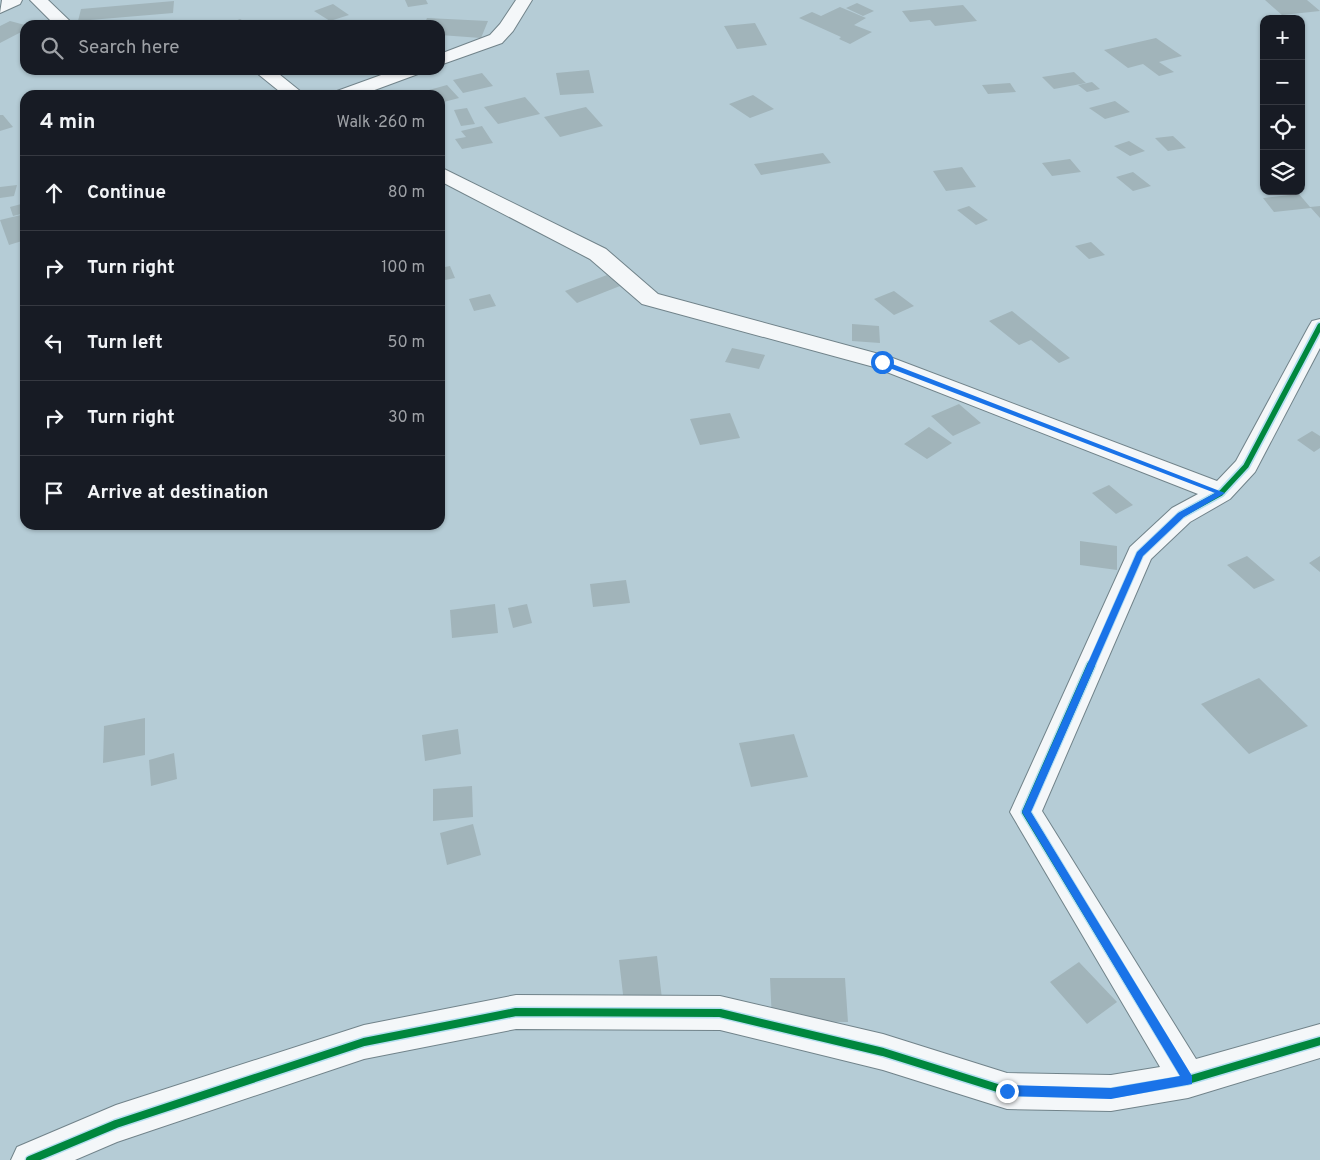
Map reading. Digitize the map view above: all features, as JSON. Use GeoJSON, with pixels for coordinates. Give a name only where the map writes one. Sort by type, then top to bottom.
{"type":"FeatureCollection","features":[{"type":"Feature","properties":{"kind":"street"},"geometry":{"type":"LineString","coordinates":[[0,8],[14,0]]}},
{"type":"Feature","properties":{"kind":"street"},"geometry":{"type":"LineString","coordinates":[[38,0],[60,20]]}},
{"type":"Feature","properties":{"kind":"street"},"geometry":{"type":"LineString","coordinates":[[445,58],[496,38],[507,28],[524,0]]}},
{"type":"Feature","properties":{"kind":"street"},"geometry":{"type":"LineString","coordinates":[[269,75],[289,90]]}},
{"type":"Feature","properties":{"kind":"street"},"geometry":{"type":"LineString","coordinates":[[358,90],[398,75]]}},
{"type":"Feature","properties":{"kind":"street"},"geometry":{"type":"LineString","coordinates":[[445,176],[598,254],[650,299],[882,362],[1222,493]]}},
{"type":"Feature","properties":{"kind":"street"},"geometry":{"type":"LineString","coordinates":[[1188,1080],[1026,812],[1140,554],[1181,515],[1222,493],[1246,466],[1320,326]]}},
{"type":"Feature","properties":{"kind":"street"},"geometry":{"type":"LineString","coordinates":[[30,1160],[116,1124],[364,1042],[516,1012],[720,1013],[882,1052],[1007,1091],[1111,1093],[1188,1080],[1320,1041]]}},
{"type":"Feature","properties":{"kind":"building"},"geometry":{"type":"Polygon","coordinates":[[[405,0],[426,0],[428,4],[408,7],[405,0]]]}},
{"type":"Feature","properties":{"kind":"building"},"geometry":{"type":"Polygon","coordinates":[[[1265,0],[1307,0],[1320,11],[1282,15],[1265,0]]]}},
{"type":"Feature","properties":{"kind":"building"},"geometry":{"type":"Polygon","coordinates":[[[174,1],[173,13],[78,20],[81,9],[174,1]]]}},
{"type":"Feature","properties":{"kind":"building"},"geometry":{"type":"Polygon","coordinates":[[[857,3],[874,11],[863,16],[846,8],[857,3]]]}},
{"type":"Feature","properties":{"kind":"building"},"geometry":{"type":"Polygon","coordinates":[[[333,4],[349,15],[328,20],[314,11],[333,4]]]}},
{"type":"Feature","properties":{"kind":"building"},"geometry":{"type":"Polygon","coordinates":[[[963,5],[977,21],[935,26],[930,20],[910,22],[902,11],[963,5]]]}},
{"type":"Feature","properties":{"kind":"building"},"geometry":{"type":"Polygon","coordinates":[[[840,7],[866,18],[854,25],[872,32],[850,44],[839,39],[841,37],[799,18],[812,12],[821,16],[840,7]]]}},
{"type":"Feature","properties":{"kind":"building"},"geometry":{"type":"Polygon","coordinates":[[[427,18],[488,21],[481,38],[445,35],[445,20],[426,20],[427,18]]]}},
{"type":"Feature","properties":{"kind":"building"},"geometry":{"type":"Polygon","coordinates":[[[10,21],[20,24],[20,33],[0,43],[0,26],[10,21]]]}},
{"type":"Feature","properties":{"kind":"building"},"geometry":{"type":"Polygon","coordinates":[[[755,23],[767,45],[737,49],[724,26],[755,23]]]}},
{"type":"Feature","properties":{"kind":"building"},"geometry":{"type":"Polygon","coordinates":[[[1156,38],[1182,56],[1159,62],[1174,72],[1159,76],[1143,64],[1128,68],[1104,50],[1156,38]]]}},
{"type":"Feature","properties":{"kind":"building"},"geometry":{"type":"Polygon","coordinates":[[[589,70],[594,93],[560,95],[556,73],[589,70]]]}},
{"type":"Feature","properties":{"kind":"building"},"geometry":{"type":"Polygon","coordinates":[[[1074,72],[1086,83],[1054,89],[1042,77],[1074,72]]]}},
{"type":"Feature","properties":{"kind":"building"},"geometry":{"type":"Polygon","coordinates":[[[482,73],[493,86],[463,93],[453,80],[482,73]]]}},
{"type":"Feature","properties":{"kind":"building"},"geometry":{"type":"Polygon","coordinates":[[[1092,82],[1100,89],[1087,92],[1078,85],[1092,82]]]}},
{"type":"Feature","properties":{"kind":"building"},"geometry":{"type":"Polygon","coordinates":[[[1010,83],[1016,92],[988,94],[982,85],[1010,83]]]}},
{"type":"Feature","properties":{"kind":"building"},"geometry":{"type":"Polygon","coordinates":[[[447,85],[459,98],[445,102],[445,90],[429,90],[447,85]]]}},
{"type":"Feature","properties":{"kind":"building"},"geometry":{"type":"Polygon","coordinates":[[[753,95],[774,109],[750,118],[729,104],[753,95]]]}},
{"type":"Feature","properties":{"kind":"building"},"geometry":{"type":"Polygon","coordinates":[[[525,97],[540,114],[498,124],[484,107],[525,97]]]}},
{"type":"Feature","properties":{"kind":"building"},"geometry":{"type":"Polygon","coordinates":[[[1115,101],[1130,112],[1105,119],[1089,108],[1115,101]]]}},
{"type":"Feature","properties":{"kind":"building"},"geometry":{"type":"Polygon","coordinates":[[[586,107],[603,126],[560,137],[544,117],[586,107]]]}},
{"type":"Feature","properties":{"kind":"building"},"geometry":{"type":"Polygon","coordinates":[[[467,108],[475,124],[461,126],[454,110],[467,108]]]}},
{"type":"Feature","properties":{"kind":"building"},"geometry":{"type":"Polygon","coordinates":[[[0,115],[3,115],[13,127],[0,131],[0,115]]]}},
{"type":"Feature","properties":{"kind":"building"},"geometry":{"type":"Polygon","coordinates":[[[482,126],[493,143],[462,149],[455,139],[466,137],[461,131],[482,126]]]}},
{"type":"Feature","properties":{"kind":"building"},"geometry":{"type":"Polygon","coordinates":[[[1173,136],[1186,148],[1168,151],[1155,138],[1173,136]]]}},
{"type":"Feature","properties":{"kind":"building"},"geometry":{"type":"Polygon","coordinates":[[[1129,141],[1145,151],[1130,156],[1114,146],[1129,141]]]}},
{"type":"Feature","properties":{"kind":"building"},"geometry":{"type":"Polygon","coordinates":[[[823,153],[831,163],[761,175],[754,164],[823,153]]]}},
{"type":"Feature","properties":{"kind":"building"},"geometry":{"type":"Polygon","coordinates":[[[1070,159],[1081,172],[1052,176],[1042,163],[1070,159]]]}},
{"type":"Feature","properties":{"kind":"building"},"geometry":{"type":"Polygon","coordinates":[[[962,167],[976,187],[946,191],[933,171],[962,167]]]}},
{"type":"Feature","properties":{"kind":"building"},"geometry":{"type":"Polygon","coordinates":[[[1133,172],[1151,186],[1133,191],[1116,177],[1133,172]]]}},
{"type":"Feature","properties":{"kind":"building"},"geometry":{"type":"Polygon","coordinates":[[[17,185],[14,196],[0,198],[0,187],[17,185]]]}},
{"type":"Feature","properties":{"kind":"building"},"geometry":{"type":"Polygon","coordinates":[[[1300,195],[1310,207],[1320,206],[1320,218],[1311,208],[1274,212],[1263,198],[1300,195]]]}},
{"type":"Feature","properties":{"kind":"building"},"geometry":{"type":"Polygon","coordinates":[[[20,204],[20,214],[13,216],[10,207],[20,204]]]}},
{"type":"Feature","properties":{"kind":"building"},"geometry":{"type":"Polygon","coordinates":[[[969,206],[988,220],[976,225],[957,210],[969,206]]]}},
{"type":"Feature","properties":{"kind":"building"},"geometry":{"type":"Polygon","coordinates":[[[20,215],[20,242],[9,245],[0,220],[20,215]]]}},
{"type":"Feature","properties":{"kind":"building"},"geometry":{"type":"Polygon","coordinates":[[[1091,242],[1105,255],[1089,259],[1075,246],[1091,242]]]}},
{"type":"Feature","properties":{"kind":"building"},"geometry":{"type":"Polygon","coordinates":[[[450,266],[455,278],[445,280],[445,267],[450,266]]]}},
{"type":"Feature","properties":{"kind":"building"},"geometry":{"type":"Polygon","coordinates":[[[607,275],[620,286],[577,303],[565,291],[607,275]]]}},
{"type":"Feature","properties":{"kind":"building"},"geometry":{"type":"Polygon","coordinates":[[[894,291],[914,306],[894,315],[874,299],[894,291]]]}},
{"type":"Feature","properties":{"kind":"building"},"geometry":{"type":"Polygon","coordinates":[[[490,294],[496,306],[474,311],[469,299],[490,294]]]}},
{"type":"Feature","properties":{"kind":"building"},"geometry":{"type":"Polygon","coordinates":[[[1012,311],[1070,358],[1059,363],[1031,340],[1019,345],[989,321],[1012,311]]]}},
{"type":"Feature","properties":{"kind":"building"},"geometry":{"type":"Polygon","coordinates":[[[852,324],[879,326],[880,343],[852,341],[852,324]]]}},
{"type":"Feature","properties":{"kind":"building"},"geometry":{"type":"Polygon","coordinates":[[[732,348],[765,355],[759,369],[725,362],[732,348]]]}},
{"type":"Feature","properties":{"kind":"building"},"geometry":{"type":"Polygon","coordinates":[[[959,404],[981,423],[953,436],[931,416],[959,404]]]}},
{"type":"Feature","properties":{"kind":"building"},"geometry":{"type":"Polygon","coordinates":[[[730,413],[740,438],[700,445],[690,419],[730,413]]]}},
{"type":"Feature","properties":{"kind":"building"},"geometry":{"type":"Polygon","coordinates":[[[929,427],[952,443],[927,459],[904,444],[929,427]]]}},
{"type":"Feature","properties":{"kind":"building"},"geometry":{"type":"Polygon","coordinates":[[[1312,431],[1320,436],[1320,448],[1314,452],[1297,440],[1312,431]]]}},
{"type":"Feature","properties":{"kind":"building"},"geometry":{"type":"Polygon","coordinates":[[[1109,485],[1133,505],[1116,514],[1092,493],[1109,485]]]}},
{"type":"Feature","properties":{"kind":"building"},"geometry":{"type":"Polygon","coordinates":[[[1080,541],[1117,546],[1117,570],[1080,565],[1080,541]]]}},
{"type":"Feature","properties":{"kind":"building"},"geometry":{"type":"Polygon","coordinates":[[[1247,556],[1275,580],[1254,589],[1227,565],[1247,556]]]}},
{"type":"Feature","properties":{"kind":"building"},"geometry":{"type":"Polygon","coordinates":[[[1320,556],[1320,572],[1309,563],[1320,556]]]}},
{"type":"Feature","properties":{"kind":"building"},"geometry":{"type":"Polygon","coordinates":[[[626,580],[630,603],[593,607],[590,584],[626,580]]]}},
{"type":"Feature","properties":{"kind":"building"},"geometry":{"type":"Polygon","coordinates":[[[495,604],[498,633],[452,638],[450,610],[495,604]]]}},
{"type":"Feature","properties":{"kind":"building"},"geometry":{"type":"Polygon","coordinates":[[[527,604],[532,623],[513,628],[508,608],[527,604]]]}},
{"type":"Feature","properties":{"kind":"building"},"geometry":{"type":"Polygon","coordinates":[[[1259,678],[1308,726],[1249,754],[1201,704],[1259,678]]]}},
{"type":"Feature","properties":{"kind":"building"},"geometry":{"type":"Polygon","coordinates":[[[145,718],[145,755],[103,763],[104,726],[145,718]]]}},
{"type":"Feature","properties":{"kind":"building"},"geometry":{"type":"Polygon","coordinates":[[[458,729],[461,754],[425,761],[422,735],[458,729]]]}},
{"type":"Feature","properties":{"kind":"building"},"geometry":{"type":"Polygon","coordinates":[[[794,734],[808,777],[751,787],[739,743],[794,734]]]}},
{"type":"Feature","properties":{"kind":"building"},"geometry":{"type":"Polygon","coordinates":[[[174,753],[177,779],[151,786],[149,760],[174,753]]]}},
{"type":"Feature","properties":{"kind":"building"},"geometry":{"type":"Polygon","coordinates":[[[472,786],[473,817],[433,821],[433,789],[472,786]]]}},
{"type":"Feature","properties":{"kind":"building"},"geometry":{"type":"Polygon","coordinates":[[[473,824],[481,855],[447,865],[440,833],[473,824]]]}},
{"type":"Feature","properties":{"kind":"building"},"geometry":{"type":"Polygon","coordinates":[[[657,956],[662,999],[624,1003],[619,960],[657,956]]]}},
{"type":"Feature","properties":{"kind":"building"},"geometry":{"type":"Polygon","coordinates":[[[1079,962],[1117,1002],[1087,1024],[1050,982],[1079,962]]]}},
{"type":"Feature","properties":{"kind":"building"},"geometry":{"type":"Polygon","coordinates":[[[770,978],[845,978],[848,1022],[772,1021],[770,978]]]}},
{"type":"Feature","properties":{"kind":"cycle path"},"geometry":{"type":"LineString","coordinates":[[1188,1080],[1026,812],[1140,554],[1181,515],[1221,493],[1246,466],[1320,326]]}},
{"type":"Feature","properties":{"kind":"cycle path"},"geometry":{"type":"LineString","coordinates":[[30,1160],[116,1124],[364,1042],[516,1012],[720,1013],[883,1052],[1007,1091],[1111,1093],[1188,1080],[1320,1041]]}},
{"type":"Feature","properties":{"kind":"route"},"geometry":{"type":"LineString","coordinates":[[882,362],[1222,493],[1181,515],[1140,554],[1026,812],[1188,1080],[1111,1093],[1007,1091]]}}]}
